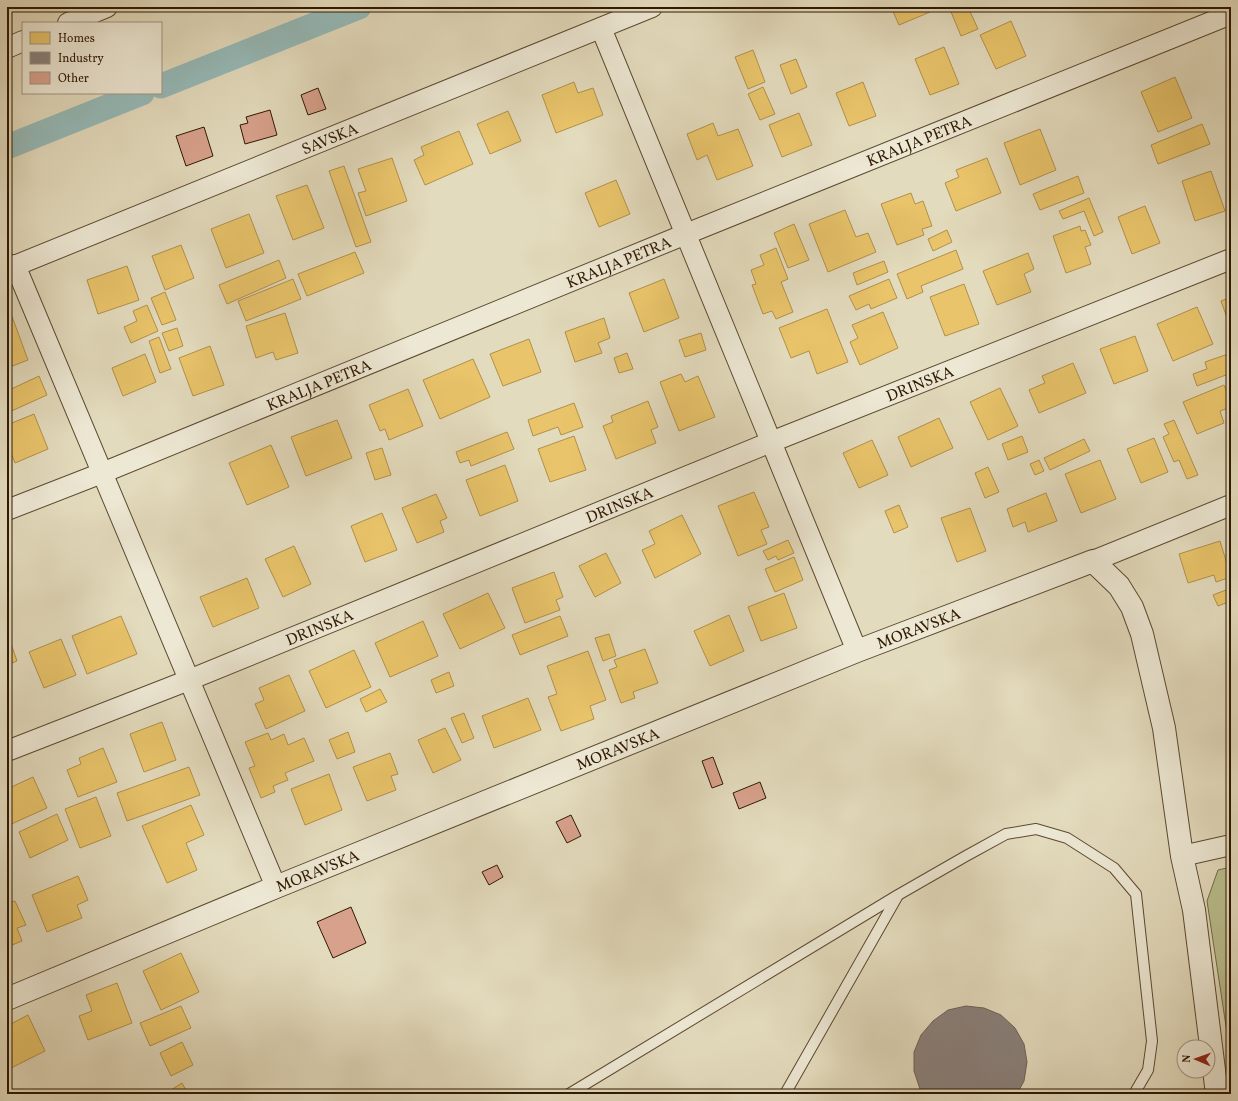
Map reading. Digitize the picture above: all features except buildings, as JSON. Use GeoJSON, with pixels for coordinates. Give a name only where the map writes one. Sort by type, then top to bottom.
{"type":"FeatureCollection","features":[{"type":"Feature","properties":{"kind":"street"},"geometry":{"type":"LineString","coordinates":[[70,22],[107,7]]}},
{"type":"Feature","properties":{"kind":"street","name":"SAVSKA"},"geometry":{"type":"LineString","coordinates":[[11,267],[652,7]]}},
{"type":"Feature","properties":{"kind":"street","name":"KRALJA PETRA"},"geometry":{"type":"LineString","coordinates":[[7,510],[102,473],[686,234],[1231,14]]}},
{"type":"Feature","properties":{"kind":"street"},"geometry":{"type":"LineString","coordinates":[[601,28],[857,651]]}},
{"type":"Feature","properties":{"kind":"street"},"geometry":{"type":"LineString","coordinates":[[7,48],[22,41]]}},
{"type":"Feature","properties":{"kind":"street","name":"DRINSKA"},"geometry":{"type":"LineString","coordinates":[[7,751],[189,680],[771,442],[1231,259]]}},
{"type":"Feature","properties":{"kind":"street"},"geometry":{"type":"LineString","coordinates":[[11,267],[102,473],[276,887]]}},
{"type":"Feature","properties":{"kind":"street","name":"MORAVSKA"},"geometry":{"type":"LineString","coordinates":[[7,999],[276,887],[857,651],[1093,561],[1231,505]]}},
{"type":"Feature","properties":{"kind":"street"},"geometry":{"type":"LineString","coordinates":[[1093,561],[1119,586],[1132,607],[1142,634],[1164,728],[1182,856],[1194,910],[1217,1094]]}},
{"type":"Feature","properties":{"kind":"street"},"geometry":{"type":"LineString","coordinates":[[1182,856],[1231,845]]}},
{"type":"Feature","properties":{"kind":"lane"},"geometry":{"type":"LineString","coordinates":[[569,1094],[898,895],[1006,834],[1036,829],[1067,838],[1114,868],[1136,894],[1152,1041],[1148,1070],[1134,1094]]}},
{"type":"Feature","properties":{"kind":"lane"},"geometry":{"type":"LineString","coordinates":[[785,1094],[898,895]]}},
{"type":"Feature","properties":{"kind":"green space"},"geometry":{"type":"Polygon","coordinates":[[[1231,867],[1231,1059],[1207,901],[1218,870],[1231,867]]]}},
{"type":"Feature","properties":{"kind":"waterway"},"geometry":{"type":"LineString","coordinates":[[162,86],[359,7]]}},
{"type":"Feature","properties":{"kind":"waterway"},"geometry":{"type":"LineString","coordinates":[[7,147],[140,94]]}}]}
